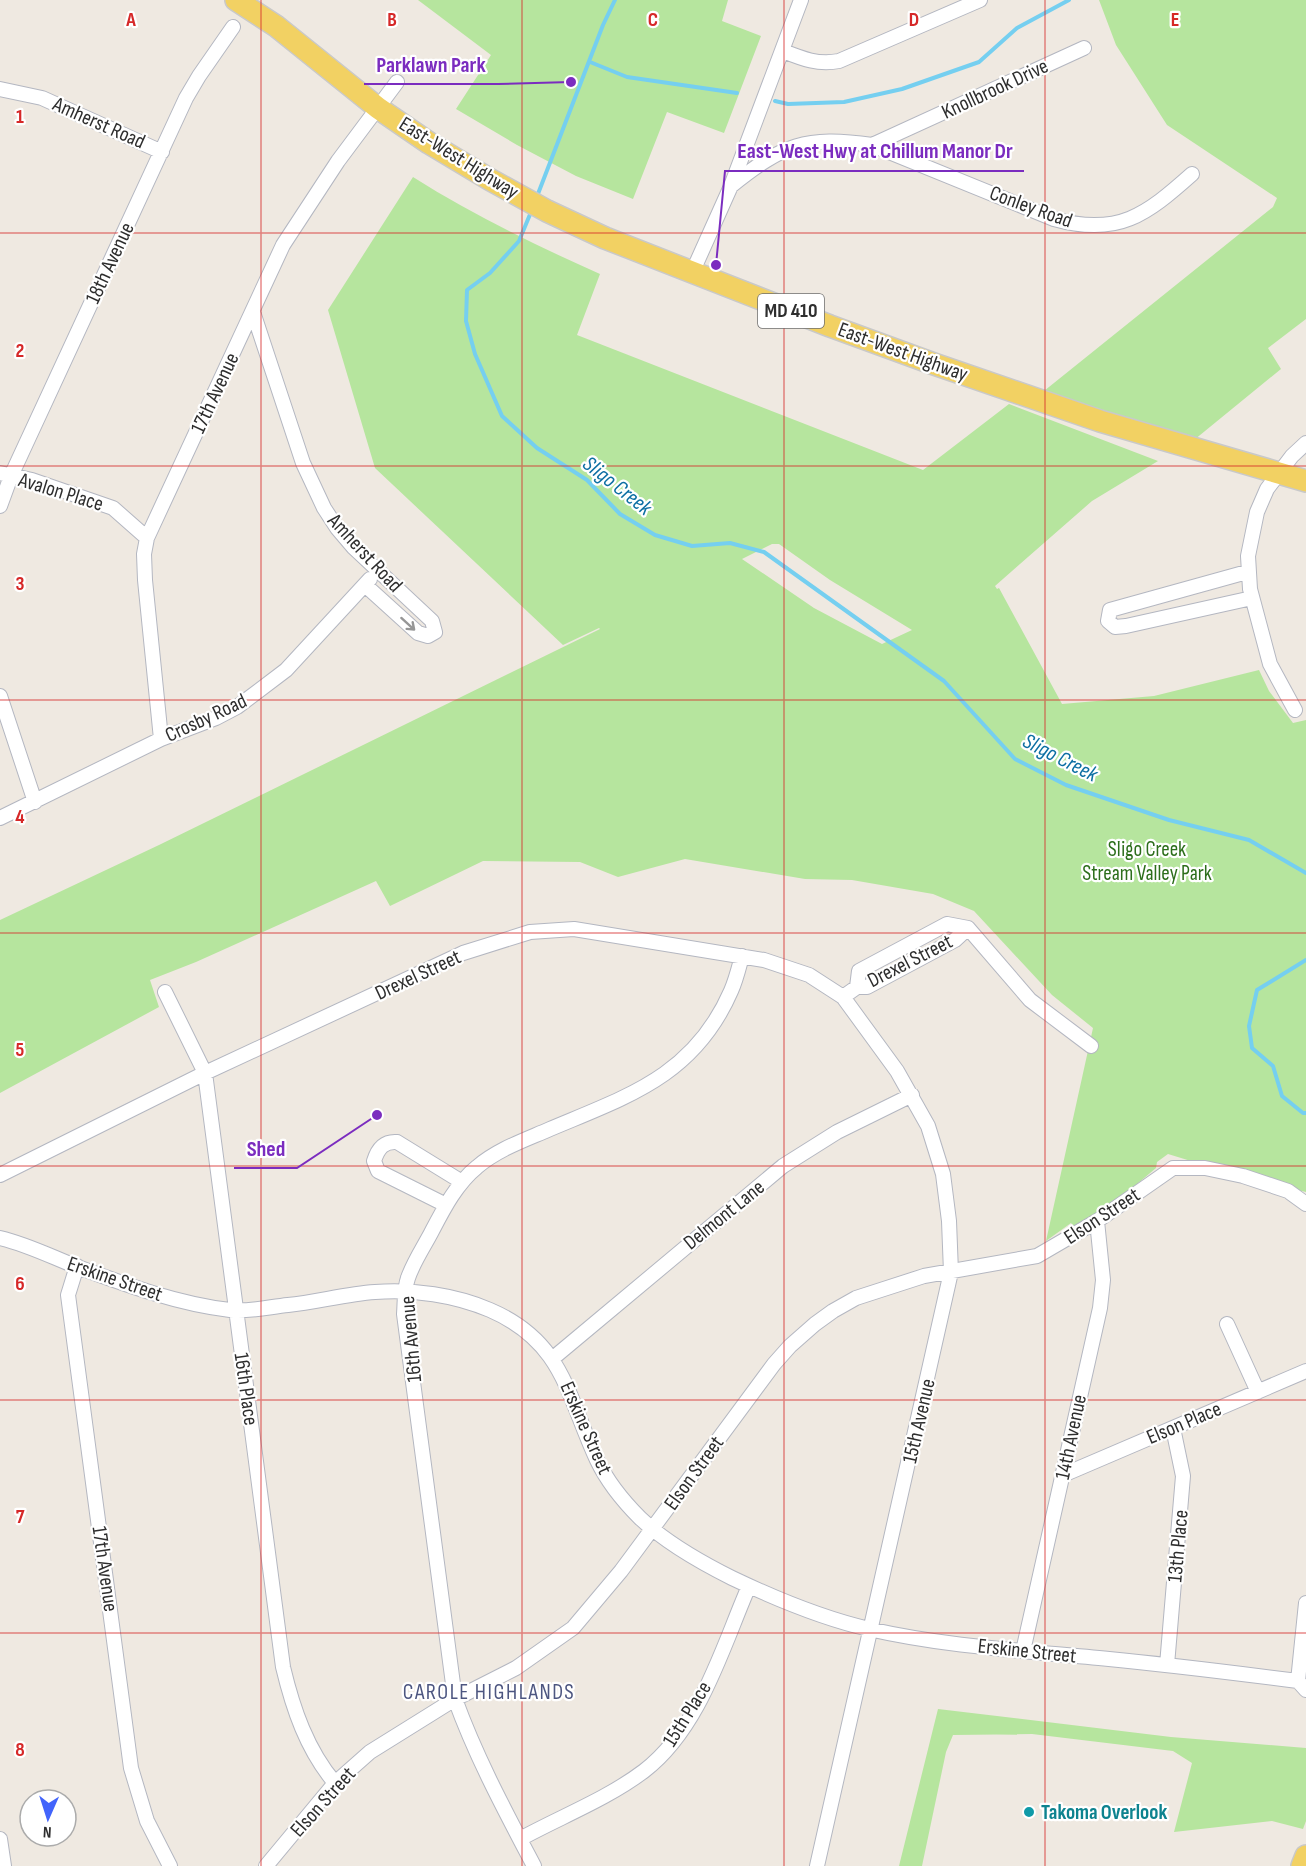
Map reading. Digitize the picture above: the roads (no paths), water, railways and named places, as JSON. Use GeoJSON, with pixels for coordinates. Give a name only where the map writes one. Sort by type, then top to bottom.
{"type":"FeatureCollection","features":[{"type":"Feature","properties":{"kind":"main road","name":"East-West Highway"},"geometry":{"type":"LineString","coordinates":[[236,0],[276,26],[378,108],[436,147],[547,211],[605,238],[913,356],[1093,419],[1306,481]]}},
{"type":"Feature","properties":{"kind":"main road","name":"East-West Highway"},"geometry":{"type":"LineString","coordinates":[[253,0],[276,26]]}},
{"type":"Feature","properties":{"kind":"main road"},"geometry":{"type":"LineString","coordinates":[[1302,1866],[1306,1856]]}},
{"type":"Feature","properties":{"kind":"street"},"geometry":{"type":"LineString","coordinates":[[692,273],[731,186],[801,0]]}},
{"type":"Feature","properties":{"kind":"street"},"geometry":{"type":"LineString","coordinates":[[783,51],[809,61],[821,63],[839,61],[980,0]]}},
{"type":"Feature","properties":{"kind":"street","name":"18th Avenue"},"geometry":{"type":"LineString","coordinates":[[0,506],[5,475],[192,87],[233,27]]}},
{"type":"Feature","properties":{"kind":"street","name":"Knollbrook Drive"},"geometry":{"type":"LineString","coordinates":[[872,145],[1084,48]]}},
{"type":"Feature","properties":{"kind":"street","name":"17th Avenue"},"geometry":{"type":"LineString","coordinates":[[161,739],[145,580],[144,554],[147,538],[283,245],[296,223],[397,82]]}},
{"type":"Feature","properties":{"kind":"street","name":"Amherst Road"},"geometry":{"type":"LineString","coordinates":[[0,89],[42,98],[162,152]]}},
{"type":"Feature","properties":{"kind":"street","name":"Conley Road"},"geometry":{"type":"LineString","coordinates":[[731,186],[778,152],[797,145],[833,141],[872,145],[1054,219],[1081,225],[1113,224],[1145,213],[1166,198],[1192,174]]}},
{"type":"Feature","properties":{"kind":"street","name":"Amherst Road"},"geometry":{"type":"LineString","coordinates":[[253,312],[303,463],[324,508],[337,528],[378,571],[432,621],[435,632],[433,635],[424,636],[418,633],[365,585]]}},
{"type":"Feature","properties":{"kind":"street"},"geometry":{"type":"LineString","coordinates":[[1295,710],[1270,664],[1247,572],[1249,541],[1257,512],[1267,489],[1292,456],[1306,443]]}},
{"type":"Feature","properties":{"kind":"street","name":"Avalon Place"},"geometry":{"type":"LineString","coordinates":[[5,475],[32,480],[113,508],[147,538]]}},
{"type":"Feature","properties":{"kind":"street","name":"Crosby Road"},"geometry":{"type":"LineString","coordinates":[[0,818],[161,739],[216,718],[255,695],[301,655],[378,571]]}},
{"type":"Feature","properties":{"kind":"street"},"geometry":{"type":"LineString","coordinates":[[1247,572],[1110,610],[1108,621],[1115,627],[1126,626],[1252,598]]}},
{"type":"Feature","properties":{"kind":"street"},"geometry":{"type":"LineString","coordinates":[[0,696],[35,802]]}},
{"type":"Feature","properties":{"kind":"street","name":"Drexel Street"},"geometry":{"type":"LineString","coordinates":[[0,1175],[205,1073],[463,953],[530,932],[574,929],[742,956],[797,969],[822,982],[843,997],[857,987],[867,987],[955,940],[968,928],[1030,1000],[1091,1046]]}},
{"type":"Feature","properties":{"kind":"street","name":"16th Avenue"},"geometry":{"type":"LineString","coordinates":[[534,1866],[489,1781],[455,1699],[404,1314],[408,1277],[446,1205],[462,1182],[490,1157],[623,1098],[674,1069],[709,1031],[721,1012],[732,989],[742,956]]}},
{"type":"Feature","properties":{"kind":"street","name":"16th Place"},"geometry":{"type":"LineString","coordinates":[[165,992],[205,1073],[283,1667],[290,1697],[310,1749],[335,1783]]}},
{"type":"Feature","properties":{"kind":"street","name":"15th Avenue"},"geometry":{"type":"LineString","coordinates":[[817,1866],[951,1272],[948,1205],[943,1174],[928,1126],[912,1095],[874,1037],[843,997]]}},
{"type":"Feature","properties":{"kind":"street","name":"Delmont Lane"},"geometry":{"type":"LineString","coordinates":[[552,1359],[783,1166],[837,1132],[912,1095]]}},
{"type":"Feature","properties":{"kind":"street"},"geometry":{"type":"LineString","coordinates":[[446,1205],[378,1170],[374,1161],[376,1153],[382,1145],[389,1141],[397,1142],[462,1182]]}},
{"type":"Feature","properties":{"kind":"street","name":"Elson Street"},"geometry":{"type":"LineString","coordinates":[[266,1866],[335,1783],[389,1738],[455,1699],[516,1668],[573,1628],[652,1529],[774,1364],[803,1334],[833,1311],[856,1298],[924,1276],[1037,1256],[1097,1221],[1173,1168],[1205,1168],[1243,1176],[1288,1191],[1306,1204]]}},
{"type":"Feature","properties":{"kind":"street","name":"14th Avenue"},"geometry":{"type":"LineString","coordinates":[[1023,1651],[1100,1308],[1103,1280],[1097,1221]]}},
{"type":"Feature","properties":{"kind":"street","name":"Erskine Street"},"geometry":{"type":"LineString","coordinates":[[0,1238],[173,1298],[236,1311],[376,1292],[451,1298],[492,1311],[515,1324],[552,1359],[572,1396],[598,1462],[613,1486],[640,1518],[652,1529],[698,1560],[749,1586],[799,1608],[871,1630],[935,1641],[1167,1665],[1302,1686]]}},
{"type":"Feature","properties":{"kind":"street","name":"17th Avenue"},"geometry":{"type":"LineString","coordinates":[[77,1266],[68,1295],[131,1768],[147,1821],[170,1866]]}},
{"type":"Feature","properties":{"kind":"street"},"geometry":{"type":"LineString","coordinates":[[1227,1324],[1258,1392]]}},
{"type":"Feature","properties":{"kind":"street","name":"Elson Place"},"geometry":{"type":"LineString","coordinates":[[1063,1475],[1306,1371]]}},
{"type":"Feature","properties":{"kind":"street","name":"13th Place"},"geometry":{"type":"LineString","coordinates":[[1167,1665],[1183,1476],[1173,1428]]}},
{"type":"Feature","properties":{"kind":"street","name":"15th Place"},"geometry":{"type":"LineString","coordinates":[[520,1839],[625,1784],[644,1771],[670,1745],[696,1709],[749,1586]]}},
{"type":"Feature","properties":{"kind":"street"},"geometry":{"type":"LineString","coordinates":[[1302,1686],[1306,1603]]}},
{"type":"Feature","properties":{"kind":"street"},"geometry":{"type":"LineString","coordinates":[[0,1839],[4,1866]]}},
{"type":"Feature","properties":{"kind":"waterway","name":"Sligo Creek"},"geometry":{"type":"LineString","coordinates":[[536,199],[603,25],[615,0]]}},
{"type":"Feature","properties":{"kind":"waterway"},"geometry":{"type":"LineString","coordinates":[[775,101],[788,104],[844,102],[902,89],[979,62],[1017,28],[1069,0]]}},
{"type":"Feature","properties":{"kind":"waterway"},"geometry":{"type":"LineString","coordinates":[[590,62],[627,77],[737,93]]}},
{"type":"Feature","properties":{"kind":"waterway","name":"Sligo Creek"},"geometry":{"type":"LineString","coordinates":[[531,212],[519,241],[490,273],[467,290],[466,321],[475,354],[502,416],[537,448],[587,480],[620,514],[655,535],[692,546],[730,543],[764,552],[944,681],[1015,759],[1066,785],[1169,820],[1249,840],[1306,873]]}},
{"type":"Feature","properties":{"kind":"waterway","name":"Sligo Creek"},"geometry":{"type":"LineString","coordinates":[[1306,960],[1257,990],[1249,1026],[1252,1048],[1273,1066],[1282,1096],[1306,1113]]}},
{"type":"Feature","properties":{"kind":"place","name":"Parklawn Park"},"geometry":{"type":"Point","coordinates":[571,82]}},
{"type":"Feature","properties":{"kind":"place","name":"East-West Hwy at Chillum Manor Dr"},"geometry":{"type":"Point","coordinates":[716,265]}},
{"type":"Feature","properties":{"kind":"place","name":"Shed"},"geometry":{"type":"Point","coordinates":[377,1115]}},
{"type":"Feature","properties":{"kind":"place","name":"Takoma Overlook"},"geometry":{"type":"Point","coordinates":[1029,1812]}},
{"type":"Feature","properties":{"kind":"district","name":"CAROLE HIGHLANDS"},"geometry":{"type":"Point","coordinates":[489,1692]}},
{"type":"Feature","properties":{"kind":"park label","name":"Sligo Creek Stream Valley Park"},"geometry":{"type":"Point","coordinates":[1147,861]}}]}
